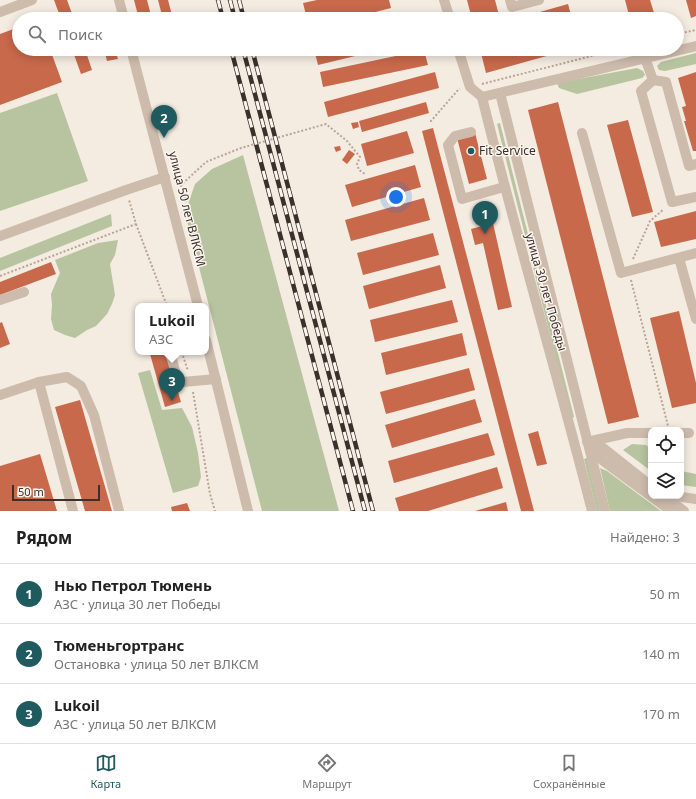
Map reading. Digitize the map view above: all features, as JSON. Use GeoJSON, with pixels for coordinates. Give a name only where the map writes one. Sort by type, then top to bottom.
{"type":"FeatureCollection","features":[{"type":"Feature","properties":{"kind":"street"},"geometry":{"type":"LineString","coordinates":[[0,12],[32,0]]}},
{"type":"Feature","properties":{"kind":"street"},"geometry":{"type":"LineString","coordinates":[[119,0],[122,12]]}},
{"type":"Feature","properties":{"kind":"street"},"geometry":{"type":"LineString","coordinates":[[444,0],[448,12]]}},
{"type":"Feature","properties":{"kind":"street"},"geometry":{"type":"LineString","coordinates":[[510,0],[512,7],[539,0]]}},
{"type":"Feature","properties":{"kind":"street"},"geometry":{"type":"LineString","coordinates":[[684,49],[696,46]]}},
{"type":"Feature","properties":{"kind":"street","name":"улица 50 лет ВЛКСМ"},"geometry":{"type":"LineString","coordinates":[[133,56],[197,303]]}},
{"type":"Feature","properties":{"kind":"street"},"geometry":{"type":"LineString","coordinates":[[460,56],[470,87],[482,97],[654,56]]}},
{"type":"Feature","properties":{"kind":"street"},"geometry":{"type":"LineString","coordinates":[[645,58],[653,80]]}},
{"type":"Feature","properties":{"kind":"street"},"geometry":{"type":"LineString","coordinates":[[653,80],[666,82],[689,166],[696,164]]}},
{"type":"Feature","properties":{"kind":"street"},"geometry":{"type":"LineString","coordinates":[[653,80],[641,91],[672,202],[696,197]]}},
{"type":"Feature","properties":{"kind":"street","name":"улица 30 лет Победы"},"geometry":{"type":"LineString","coordinates":[[500,93],[604,511]]}},
{"type":"Feature","properties":{"kind":"street","name":"улица 30 лет Победы"},"geometry":{"type":"LineString","coordinates":[[482,97],[517,237],[576,445],[592,511]]}},
{"type":"Feature","properties":{"kind":"street"},"geometry":{"type":"LineString","coordinates":[[471,132],[454,136],[448,145],[462,199],[504,186]]}},
{"type":"Feature","properties":{"kind":"street"},"geometry":{"type":"LineString","coordinates":[[582,133],[621,273],[696,254]]}},
{"type":"Feature","properties":{"kind":"street"},"geometry":{"type":"LineString","coordinates":[[0,236],[165,177]]}},
{"type":"Feature","properties":{"kind":"street"},"geometry":{"type":"LineString","coordinates":[[679,258],[696,319]]}},
{"type":"Feature","properties":{"kind":"street"},"geometry":{"type":"LineString","coordinates":[[0,300],[24,292]]}},
{"type":"Feature","properties":{"kind":"street"},"geometry":{"type":"LineString","coordinates":[[209,352],[248,511]]}},
{"type":"Feature","properties":{"kind":"street"},"geometry":{"type":"LineString","coordinates":[[171,355],[178,378],[182,382],[216,379]]}},
{"type":"Feature","properties":{"kind":"street"},"geometry":{"type":"LineString","coordinates":[[0,396],[39,382],[67,377],[81,386],[94,415],[118,511]]}},
{"type":"Feature","properties":{"kind":"street"},"geometry":{"type":"LineString","coordinates":[[39,382],[73,511]]}},
{"type":"Feature","properties":{"kind":"street"},"geometry":{"type":"LineString","coordinates":[[576,445],[627,433],[648,433]]}},
{"type":"Feature","properties":{"kind":"street"},"geometry":{"type":"LineString","coordinates":[[587,442],[602,448],[648,484]]}},
{"type":"Feature","properties":{"kind":"street"},"geometry":{"type":"LineString","coordinates":[[587,442],[602,460],[671,511]]}},
{"type":"Feature","properties":{"kind":"street"},"geometry":{"type":"LineString","coordinates":[[684,497],[696,499]]}},
{"type":"Feature","properties":{"kind":"street"},"geometry":{"type":"LineString","coordinates":[[668,499],[684,511]]}},
{"type":"Feature","properties":{"kind":"path"},"geometry":{"type":"LineString","coordinates":[[684,33],[696,30]]}},
{"type":"Feature","properties":{"kind":"path"},"geometry":{"type":"LineString","coordinates":[[430,121],[458,90],[592,56]]}},
{"type":"Feature","properties":{"kind":"path"},"geometry":{"type":"LineString","coordinates":[[186,202],[181,185],[206,162],[241,148],[326,124],[347,141],[360,157],[357,164],[359,170],[365,174]]}},
{"type":"Feature","properties":{"kind":"path"},"geometry":{"type":"LineString","coordinates":[[126,190],[136,224],[166,303]]}},
{"type":"Feature","properties":{"kind":"path"},"geometry":{"type":"LineString","coordinates":[[668,427],[628,271],[650,221],[672,202]]}},
{"type":"Feature","properties":{"kind":"path"},"geometry":{"type":"LineString","coordinates":[[0,276],[136,224]]}},
{"type":"Feature","properties":{"kind":"path"},"geometry":{"type":"LineString","coordinates":[[183,355],[190,381],[210,494],[215,511]]}},
{"type":"Feature","properties":{"kind":"green space"},"geometry":{"type":"Polygon","coordinates":[[[696,53],[696,64],[665,71],[659,70],[657,66],[661,62],[696,53]]]}},
{"type":"Feature","properties":{"kind":"green space"},"geometry":{"type":"Polygon","coordinates":[[[637,68],[643,71],[645,75],[642,78],[577,94],[559,88],[557,83],[637,68]]]}},
{"type":"Feature","properties":{"kind":"green space"},"geometry":{"type":"Polygon","coordinates":[[[57,93],[88,181],[0,211],[0,113],[57,93]]]}},
{"type":"Feature","properties":{"kind":"green space"},"geometry":{"type":"Polygon","coordinates":[[[500,123],[574,417],[571,418],[497,124],[500,123]]]}},
{"type":"Feature","properties":{"kind":"green space"},"geometry":{"type":"Polygon","coordinates":[[[243,155],[339,511],[262,511],[185,213],[195,184],[212,169],[243,155]]]}},
{"type":"Feature","properties":{"kind":"green space"},"geometry":{"type":"Polygon","coordinates":[[[111,214],[112,226],[0,271],[0,258],[111,214]]]}},
{"type":"Feature","properties":{"kind":"green space"},"geometry":{"type":"Polygon","coordinates":[[[118,240],[115,255],[110,264],[115,295],[107,314],[96,326],[75,338],[54,330],[51,319],[51,294],[60,273],[55,260],[98,243],[118,240]]]}},
{"type":"Feature","properties":{"kind":"green space"},"geometry":{"type":"Polygon","coordinates":[[[150,370],[162,410],[182,408],[192,427],[198,453],[201,477],[198,486],[173,493],[138,373],[150,370]]]}},
{"type":"Feature","properties":{"kind":"green space"},"geometry":{"type":"Polygon","coordinates":[[[632,444],[646,445],[648,447],[648,469],[623,450],[632,444]]]}},
{"type":"Feature","properties":{"kind":"green space"},"geometry":{"type":"Polygon","coordinates":[[[587,458],[600,511],[597,511],[584,459],[587,458]]]}},
{"type":"Feature","properties":{"kind":"green space"},"geometry":{"type":"Polygon","coordinates":[[[600,468],[607,471],[661,511],[610,511],[600,468]]]}},
{"type":"Feature","properties":{"kind":"green space"},"geometry":{"type":"Polygon","coordinates":[[[684,472],[696,474],[696,487],[684,485],[684,472]]]}},
{"type":"Feature","properties":{"kind":"building"},"geometry":{"type":"Polygon","coordinates":[[[54,0],[67,0],[71,12],[58,12],[54,0]]]}},
{"type":"Feature","properties":{"kind":"building"},"geometry":{"type":"Polygon","coordinates":[[[134,0],[147,0],[150,12],[137,12],[134,0]]]}},
{"type":"Feature","properties":{"kind":"building"},"geometry":{"type":"Polygon","coordinates":[[[158,0],[168,0],[171,12],[161,12],[158,0]]]}},
{"type":"Feature","properties":{"kind":"building"},"geometry":{"type":"Polygon","coordinates":[[[317,0],[389,0],[391,8],[375,12],[305,12],[303,3],[317,0]]]}},
{"type":"Feature","properties":{"kind":"building"},"geometry":{"type":"Polygon","coordinates":[[[467,0],[495,0],[498,12],[470,12],[467,0]]]}},
{"type":"Feature","properties":{"kind":"building"},"geometry":{"type":"Polygon","coordinates":[[[625,0],[650,0],[654,12],[628,12],[625,0]]]}},
{"type":"Feature","properties":{"kind":"building"},"geometry":{"type":"Polygon","coordinates":[[[686,0],[696,0],[696,16],[691,18],[686,0]]]}},
{"type":"Feature","properties":{"kind":"building"},"geometry":{"type":"Polygon","coordinates":[[[568,4],[570,12],[540,12],[568,4]]]}},
{"type":"Feature","properties":{"kind":"building"},"geometry":{"type":"Polygon","coordinates":[[[12,30],[12,56],[53,56],[62,82],[0,105],[0,34],[12,30]]]}},
{"type":"Feature","properties":{"kind":"building"},"geometry":{"type":"Polygon","coordinates":[[[75,56],[87,56],[92,70],[81,74],[75,56]]]}},
{"type":"Feature","properties":{"kind":"building"},"geometry":{"type":"Polygon","coordinates":[[[106,56],[117,56],[118,59],[107,61],[106,56]]]}},
{"type":"Feature","properties":{"kind":"building"},"geometry":{"type":"Polygon","coordinates":[[[316,56],[355,56],[318,65],[316,56]]]}},
{"type":"Feature","properties":{"kind":"building"},"geometry":{"type":"Polygon","coordinates":[[[396,56],[426,56],[428,65],[323,87],[320,72],[396,56]]]}},
{"type":"Feature","properties":{"kind":"building"},"geometry":{"type":"Polygon","coordinates":[[[482,56],[547,56],[486,73],[482,56]]]}},
{"type":"Feature","properties":{"kind":"building"},"geometry":{"type":"Polygon","coordinates":[[[435,72],[439,88],[328,117],[324,102],[435,72]]]}},
{"type":"Feature","properties":{"kind":"building"},"geometry":{"type":"Polygon","coordinates":[[[696,72],[696,151],[693,151],[684,121],[686,121],[682,107],[686,106],[678,78],[696,72]]]}},
{"type":"Feature","properties":{"kind":"building"},"geometry":{"type":"Polygon","coordinates":[[[426,102],[429,113],[362,132],[359,121],[426,102]]]}},
{"type":"Feature","properties":{"kind":"building"},"geometry":{"type":"Polygon","coordinates":[[[558,102],[639,417],[608,424],[528,110],[558,102]]]}},
{"type":"Feature","properties":{"kind":"building"},"geometry":{"type":"Polygon","coordinates":[[[628,120],[653,212],[632,217],[607,125],[628,120]]]}},
{"type":"Feature","properties":{"kind":"building"},"geometry":{"type":"Polygon","coordinates":[[[358,122],[359,127],[353,129],[351,123],[358,122]]]}},
{"type":"Feature","properties":{"kind":"building"},"geometry":{"type":"Polygon","coordinates":[[[433,128],[534,511],[521,511],[422,131],[433,128]]]}},
{"type":"Feature","properties":{"kind":"building"},"geometry":{"type":"Polygon","coordinates":[[[407,131],[414,153],[367,166],[361,144],[407,131]]]}},
{"type":"Feature","properties":{"kind":"building"},"geometry":{"type":"Polygon","coordinates":[[[475,133],[487,179],[469,184],[457,138],[475,133]]]}},
{"type":"Feature","properties":{"kind":"building"},"geometry":{"type":"Polygon","coordinates":[[[340,146],[341,150],[336,152],[334,147],[340,146]]]}},
{"type":"Feature","properties":{"kind":"building"},"geometry":{"type":"Polygon","coordinates":[[[349,150],[355,154],[347,164],[342,160],[349,150]]]}},
{"type":"Feature","properties":{"kind":"building"},"geometry":{"type":"Polygon","coordinates":[[[415,165],[421,187],[352,207],[345,185],[415,165]]]}},
{"type":"Feature","properties":{"kind":"building"},"geometry":{"type":"Polygon","coordinates":[[[424,198],[430,220],[351,241],[345,220],[424,198]]]}},
{"type":"Feature","properties":{"kind":"building"},"geometry":{"type":"Polygon","coordinates":[[[696,211],[696,239],[661,247],[654,222],[696,211]]]}},
{"type":"Feature","properties":{"kind":"building"},"geometry":{"type":"Polygon","coordinates":[[[493,223],[512,307],[498,310],[483,243],[475,245],[471,229],[493,223]]]}},
{"type":"Feature","properties":{"kind":"building"},"geometry":{"type":"Polygon","coordinates":[[[433,233],[439,255],[363,275],[357,253],[433,233]]]}},
{"type":"Feature","properties":{"kind":"building"},"geometry":{"type":"Polygon","coordinates":[[[51,262],[56,274],[0,295],[0,282],[51,262]]]}},
{"type":"Feature","properties":{"kind":"building"},"geometry":{"type":"Polygon","coordinates":[[[440,265],[446,288],[369,309],[363,286],[440,265]]]}},
{"type":"Feature","properties":{"kind":"building"},"geometry":{"type":"Polygon","coordinates":[[[452,300],[458,322],[375,342],[370,320],[452,300]]]}},
{"type":"Feature","properties":{"kind":"building"},"geometry":{"type":"Polygon","coordinates":[[[679,311],[696,383],[696,403],[672,408],[650,318],[679,311]]]}},
{"type":"Feature","properties":{"kind":"building"},"geometry":{"type":"Polygon","coordinates":[[[2,322],[10,344],[0,348],[0,323],[2,322]]]}},
{"type":"Feature","properties":{"kind":"building"},"geometry":{"type":"Polygon","coordinates":[[[462,333],[467,355],[386,375],[381,353],[462,333]]]}},
{"type":"Feature","properties":{"kind":"building"},"geometry":{"type":"Polygon","coordinates":[[[150,355],[167,355],[181,402],[165,407],[150,355]]]}},
{"type":"Feature","properties":{"kind":"building"},"geometry":{"type":"Polygon","coordinates":[[[469,368],[475,390],[386,414],[380,392],[469,368]]]}},
{"type":"Feature","properties":{"kind":"building"},"geometry":{"type":"Polygon","coordinates":[[[475,399],[482,422],[392,448],[385,425],[475,399]]]}},
{"type":"Feature","properties":{"kind":"building"},"geometry":{"type":"Polygon","coordinates":[[[80,400],[112,511],[85,511],[55,407],[80,400]]]}},
{"type":"Feature","properties":{"kind":"building"},"geometry":{"type":"Polygon","coordinates":[[[538,431],[547,464],[537,466],[528,434],[538,431]]]}},
{"type":"Feature","properties":{"kind":"building"},"geometry":{"type":"Polygon","coordinates":[[[488,433],[495,455],[394,483],[388,461],[488,433]]]}},
{"type":"Feature","properties":{"kind":"building"},"geometry":{"type":"Polygon","coordinates":[[[40,454],[57,511],[0,511],[0,466],[40,454]]]}},
{"type":"Feature","properties":{"kind":"building"},"geometry":{"type":"Polygon","coordinates":[[[497,467],[503,488],[428,511],[399,511],[395,498],[497,467]]]}},
{"type":"Feature","properties":{"kind":"building"},"geometry":{"type":"Polygon","coordinates":[[[506,502],[508,511],[475,511],[506,502]]]}},
{"type":"Feature","properties":{"kind":"building"},"geometry":{"type":"Polygon","coordinates":[[[187,503],[190,511],[172,511],[171,507],[187,503]]]}},
{"type":"Feature","properties":{"kind":"railway"},"geometry":{"type":"LineString","coordinates":[[218,0],[221,12]]}},
{"type":"Feature","properties":{"kind":"railway"},"geometry":{"type":"LineString","coordinates":[[230,0],[233,12]]}},
{"type":"Feature","properties":{"kind":"railway"},"geometry":{"type":"LineString","coordinates":[[239,0],[242,12]]}},
{"type":"Feature","properties":{"kind":"railway"},"geometry":{"type":"LineString","coordinates":[[233,56],[353,511]]}},
{"type":"Feature","properties":{"kind":"railway"},"geometry":{"type":"LineString","coordinates":[[245,56],[365,511]]}},
{"type":"Feature","properties":{"kind":"railway"},"geometry":{"type":"LineString","coordinates":[[254,56],[373,511]]}},
{"type":"Feature","properties":{"kind":"place","name":"Тюменьгортранс"},"geometry":{"type":"Point","coordinates":[164,138]}},
{"type":"Feature","properties":{"kind":"place","name":"Fit Service"},"geometry":{"type":"Point","coordinates":[471,151]}},
{"type":"Feature","properties":{"kind":"place","name":"Нью Петрол Тюмень"},"geometry":{"type":"Point","coordinates":[485,234]}},
{"type":"Feature","properties":{"kind":"place","name":"Lukoil"},"geometry":{"type":"Point","coordinates":[172,401]}}]}
